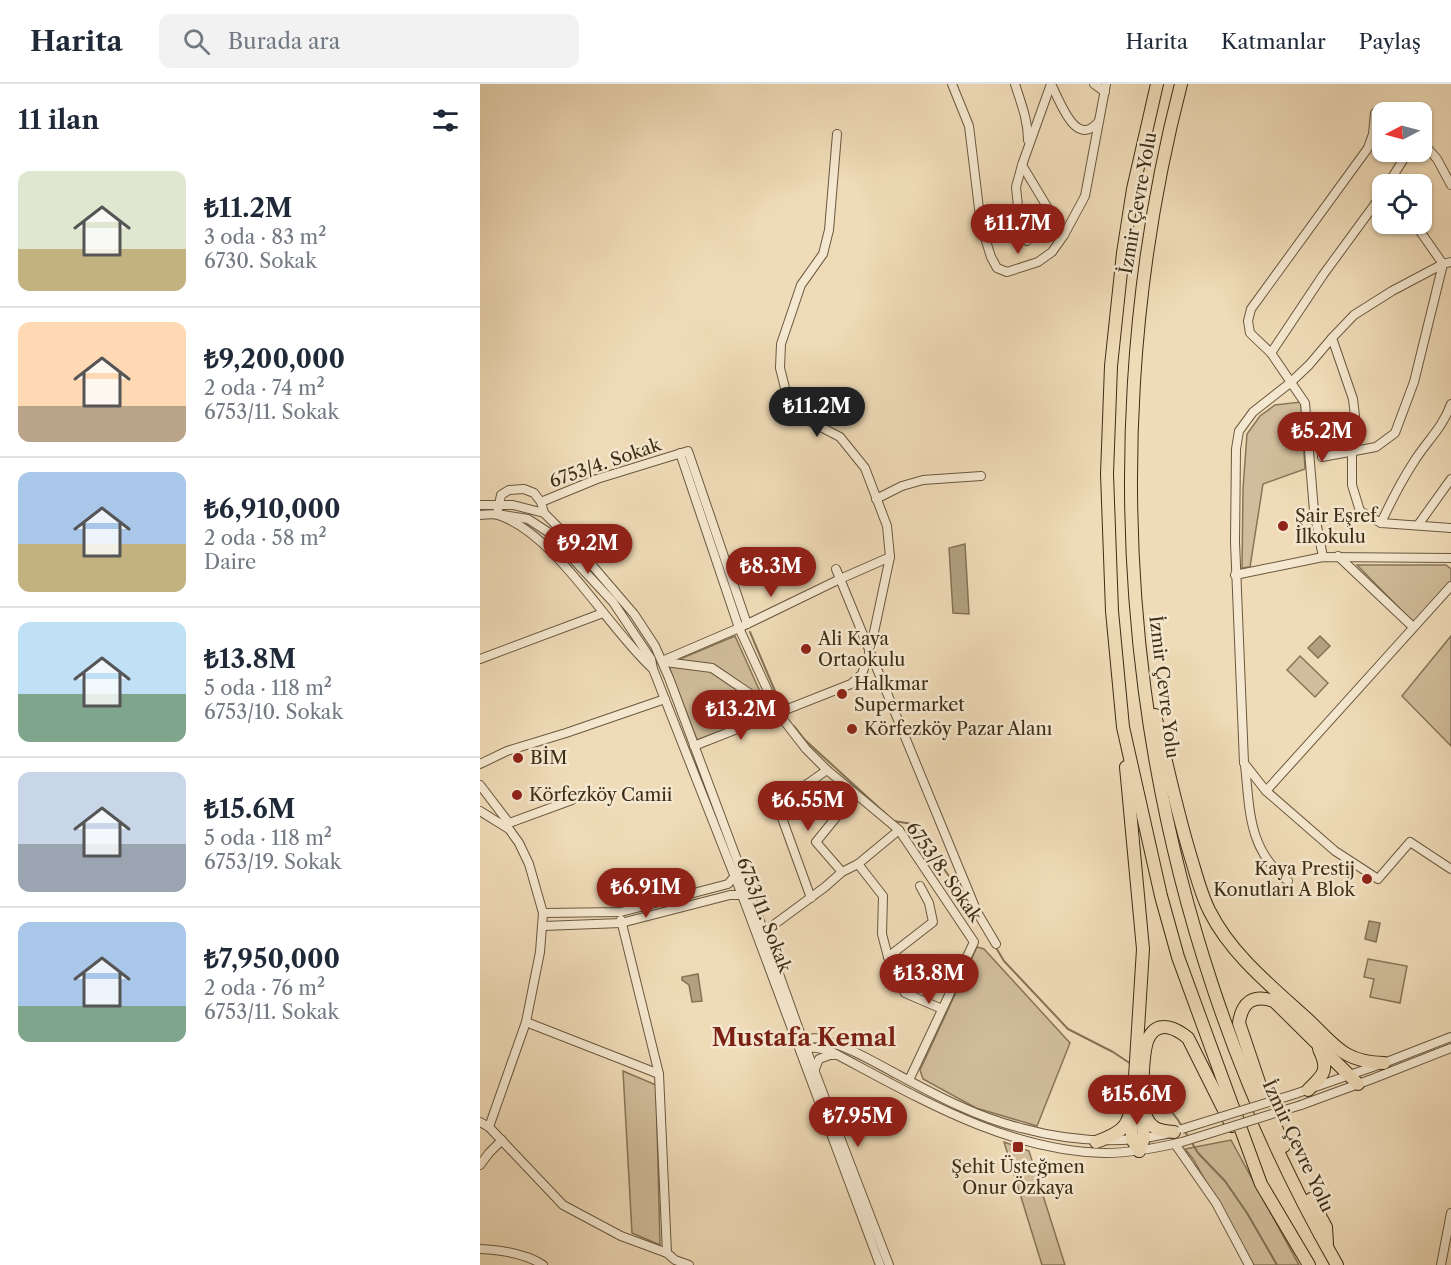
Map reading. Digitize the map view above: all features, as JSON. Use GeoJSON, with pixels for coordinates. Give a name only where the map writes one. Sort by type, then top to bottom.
{"type":"FeatureCollection","features":[{"type":"Feature","properties":{"kind":"highway","name":"İzmir Çevre Yolu"},"geometry":{"type":"LineString","coordinates":[[1157,84],[1133,189],[1123,254],[1111,366],[1107,485],[1112,611],[1123,727],[1161,896],[1178,957],[1261,1184],[1309,1265]]}},
{"type":"Feature","properties":{"kind":"highway","name":"İzmir Çevre Yolu"},"geometry":{"type":"LineString","coordinates":[[1181,84],[1168,132],[1148,241],[1134,364],[1130,510],[1139,646],[1155,764],[1186,903],[1234,1050],[1267,1128],[1337,1265]]}},
{"type":"Feature","properties":{"kind":"highway"},"geometry":{"type":"LineString","coordinates":[[1139,646],[1182,830],[1210,912],[1228,941],[1342,1053],[1355,1077]]}},
{"type":"Feature","properties":{"kind":"highway"},"geometry":{"type":"LineString","coordinates":[[1096,1142],[1117,1134],[1125,1128],[1131,1117],[1136,1070],[1143,949],[1123,727]]}},
{"type":"Feature","properties":{"kind":"highway"},"geometry":{"type":"LineString","coordinates":[[1327,1248],[1326,1227],[1268,1109],[1239,1023],[1240,1013],[1251,1000],[1260,998],[1274,1001],[1355,1077]]}},
{"type":"Feature","properties":{"kind":"highway"},"geometry":{"type":"LineString","coordinates":[[1139,1151],[1138,1138],[1143,1108],[1145,1055],[1149,1037],[1156,1030],[1165,1026],[1178,1030],[1188,1038],[1261,1184]]}},
{"type":"Feature","properties":{"kind":"highway"},"geometry":{"type":"LineString","coordinates":[[1308,1090],[1321,1077],[1325,1069],[1325,1061],[1314,1040]]}},
{"type":"Feature","properties":{"kind":"highway"},"geometry":{"type":"LineString","coordinates":[[1342,1053],[1363,1063],[1384,1063]]}},
{"type":"Feature","properties":{"kind":"highway"},"geometry":{"type":"LineString","coordinates":[[1143,1108],[1149,1125],[1156,1130],[1178,1137]]}},
{"type":"Feature","properties":{"kind":"highway"},"geometry":{"type":"LineString","coordinates":[[1131,1117],[1138,1138]]}},
{"type":"Feature","properties":{"kind":"street"},"geometry":{"type":"LineString","coordinates":[[952,84],[969,126],[981,225],[997,268],[1007,272],[1038,262],[1052,252],[1085,196],[1106,88],[1094,84]]}},
{"type":"Feature","properties":{"kind":"street"},"geometry":{"type":"LineString","coordinates":[[1015,84],[1028,128],[1028,148]]}},
{"type":"Feature","properties":{"kind":"street"},"geometry":{"type":"LineString","coordinates":[[1051,84],[1067,117],[1078,128],[1083,131],[1091,129],[1100,120]]}},
{"type":"Feature","properties":{"kind":"street"},"geometry":{"type":"LineString","coordinates":[[1027,241],[1019,216],[1016,187],[1051,84]]}},
{"type":"Feature","properties":{"kind":"street"},"geometry":{"type":"LineString","coordinates":[[694,746],[851,684],[862,674],[870,651],[890,557],[886,526],[865,468],[840,437],[798,415],[788,400],[780,368],[781,344],[801,285],[823,254],[829,230],[837,134]]}},
{"type":"Feature","properties":{"kind":"street"},"geometry":{"type":"LineString","coordinates":[[1323,557],[1314,511],[1305,403],[1271,353],[1250,333],[1248,321],[1251,309],[1368,148],[1372,137]]}},
{"type":"Feature","properties":{"kind":"street"},"geometry":{"type":"LineString","coordinates":[[1432,153],[1451,185]]}},
{"type":"Feature","properties":{"kind":"street"},"geometry":{"type":"LineString","coordinates":[[1022,165],[1064,235]]}},
{"type":"Feature","properties":{"kind":"street"},"geometry":{"type":"LineString","coordinates":[[1271,353],[1323,275],[1372,208]]}},
{"type":"Feature","properties":{"kind":"street"},"geometry":{"type":"LineString","coordinates":[[1423,234],[1447,263]]}},
{"type":"Feature","properties":{"kind":"street"},"geometry":{"type":"LineString","coordinates":[[1288,881],[1276,872],[1258,846],[1253,833],[1245,763],[1235,575],[1236,449],[1239,431],[1253,412],[1290,384],[1310,365],[1332,338],[1362,310],[1392,291],[1447,263]]}},
{"type":"Feature","properties":{"kind":"street"},"geometry":{"type":"LineString","coordinates":[[1322,457],[1376,447],[1395,433],[1414,382],[1447,263]]}},
{"type":"Feature","properties":{"kind":"street"},"geometry":{"type":"LineString","coordinates":[[1332,338],[1353,399],[1355,416],[1352,485],[1360,511],[1380,523],[1451,528]]}},
{"type":"Feature","properties":{"kind":"street"},"geometry":{"type":"LineString","coordinates":[[1380,523],[1416,458],[1445,421],[1451,404]]}},
{"type":"Feature","properties":{"kind":"street","name":"6753/4. Sokak"},"geometry":{"type":"LineString","coordinates":[[541,502],[597,479],[680,453]]}},
{"type":"Feature","properties":{"kind":"street","name":"6753/8. Sokak"},"geometry":{"type":"LineString","coordinates":[[680,453],[743,626],[778,713],[806,749],[827,770],[899,830],[974,942],[942,1009]]}},
{"type":"Feature","properties":{"kind":"street"},"geometry":{"type":"LineString","coordinates":[[876,499],[902,486],[923,480],[981,476]]}},
{"type":"Feature","properties":{"kind":"street"},"geometry":{"type":"LineString","coordinates":[[1418,525],[1451,479]]}},
{"type":"Feature","properties":{"kind":"street"},"geometry":{"type":"LineString","coordinates":[[541,502],[534,493],[524,489],[509,490],[501,495],[497,514],[532,533],[557,558],[635,653],[653,669]]}},
{"type":"Feature","properties":{"kind":"street","name":"6753/11. Sokak"},"geometry":{"type":"LineString","coordinates":[[541,502],[544,513],[567,536],[634,614],[662,661],[798,1025],[801,1047],[814,1071],[889,1265]]}},
{"type":"Feature","properties":{"kind":"street"},"geometry":{"type":"LineString","coordinates":[[480,505],[498,503],[544,513]]}},
{"type":"Feature","properties":{"kind":"street","name":"6753/11. Sokak"},"geometry":{"type":"LineString","coordinates":[[480,515],[497,514],[528,519],[548,532],[613,602],[651,659],[801,1047],[880,1265]]}},
{"type":"Feature","properties":{"kind":"street"},"geometry":{"type":"LineString","coordinates":[[1338,556],[1413,627]]}},
{"type":"Feature","properties":{"kind":"street"},"geometry":{"type":"LineString","coordinates":[[662,661],[890,557]]}},
{"type":"Feature","properties":{"kind":"street"},"geometry":{"type":"LineString","coordinates":[[1235,575],[1323,557],[1451,558]]}},
{"type":"Feature","properties":{"kind":"street"},"geometry":{"type":"LineString","coordinates":[[836,569],[977,912],[996,944]]}},
{"type":"Feature","properties":{"kind":"street"},"geometry":{"type":"LineString","coordinates":[[1266,791],[1451,586]]}},
{"type":"Feature","properties":{"kind":"street"},"geometry":{"type":"LineString","coordinates":[[480,659],[603,613]]}},
{"type":"Feature","properties":{"kind":"street"},"geometry":{"type":"LineString","coordinates":[[662,661],[712,668],[778,713]]}},
{"type":"Feature","properties":{"kind":"street"},"geometry":{"type":"LineString","coordinates":[[480,764],[507,750],[566,733],[665,699]]}},
{"type":"Feature","properties":{"kind":"street"},"geometry":{"type":"LineString","coordinates":[[1245,763],[1266,791],[1335,851],[1378,879],[1410,842],[1451,868]]}},
{"type":"Feature","properties":{"kind":"street"},"geometry":{"type":"LineString","coordinates":[[811,898],[778,807],[776,795],[791,789],[800,789],[827,770]]}},
{"type":"Feature","properties":{"kind":"street"},"geometry":{"type":"LineString","coordinates":[[480,785],[519,843],[530,864],[543,912],[540,952],[526,1022],[489,1127]]}},
{"type":"Feature","properties":{"kind":"street"},"geometry":{"type":"LineString","coordinates":[[842,872],[816,842],[855,794]]}},
{"type":"Feature","properties":{"kind":"street"},"geometry":{"type":"LineString","coordinates":[[480,811],[506,824],[572,801]]}},
{"type":"Feature","properties":{"kind":"street"},"geometry":{"type":"LineString","coordinates":[[764,932],[842,872],[858,864],[899,830]]}},
{"type":"Feature","properties":{"kind":"street"},"geometry":{"type":"LineString","coordinates":[[858,864],[883,896],[882,934],[888,957],[905,993],[942,1009],[909,1080]]}},
{"type":"Feature","properties":{"kind":"street"},"geometry":{"type":"LineString","coordinates":[[543,912],[621,912],[728,884],[734,877]]}},
{"type":"Feature","properties":{"kind":"street"},"geometry":{"type":"LineString","coordinates":[[888,957],[933,922],[929,903],[920,886]]}},
{"type":"Feature","properties":{"kind":"street"},"geometry":{"type":"LineString","coordinates":[[543,926],[621,923],[730,895],[742,896]]}},
{"type":"Feature","properties":{"kind":"street"},"geometry":{"type":"LineString","coordinates":[[621,912],[621,923],[659,1074],[667,1253],[673,1262],[689,1265]]}},
{"type":"Feature","properties":{"kind":"street"},"geometry":{"type":"LineString","coordinates":[[526,1022],[659,1074]]}},
{"type":"Feature","properties":{"kind":"street"},"geometry":{"type":"LineString","coordinates":[[798,1025],[808,1034],[865,1057],[975,1113],[1019,1128],[1096,1142],[1178,1137],[1301,1104],[1384,1063],[1451,1037]]}},
{"type":"Feature","properties":{"kind":"street"},"geometry":{"type":"LineString","coordinates":[[801,1047],[818,1038]]}},
{"type":"Feature","properties":{"kind":"street"},"geometry":{"type":"LineString","coordinates":[[801,1047],[817,1047],[839,1056],[963,1119],[1015,1137],[1062,1148],[1104,1153],[1139,1151],[1295,1094],[1451,1048]]}},
{"type":"Feature","properties":{"kind":"street"},"geometry":{"type":"LineString","coordinates":[[814,1071],[819,1059],[830,1055],[839,1056]]}},
{"type":"Feature","properties":{"kind":"street"},"geometry":{"type":"LineString","coordinates":[[480,1122],[489,1127],[502,1140],[563,1205],[621,1236],[667,1253]]}},
{"type":"Feature","properties":{"kind":"street"},"geometry":{"type":"LineString","coordinates":[[1178,1137],[1249,1265]]}},
{"type":"Feature","properties":{"kind":"street"},"geometry":{"type":"LineString","coordinates":[[480,1166],[502,1140]]}},
{"type":"Feature","properties":{"kind":"street"},"geometry":{"type":"LineString","coordinates":[[1442,1265],[1451,1213]]}},
{"type":"Feature","properties":{"kind":"street"},"geometry":{"type":"LineString","coordinates":[[480,1250],[505,1251],[543,1265]]}},
{"type":"Feature","properties":{"kind":"shaded area"},"geometry":{"type":"Polygon","coordinates":[[[1301,402],[1305,469],[1263,484],[1250,567],[1242,568],[1243,489],[1247,434],[1260,416],[1275,405],[1301,402]]]}},
{"type":"Feature","properties":{"kind":"shaded area"},"geometry":{"type":"Polygon","coordinates":[[[965,544],[969,614],[953,613],[949,548],[965,544]]]}},
{"type":"Feature","properties":{"kind":"shaded area"},"geometry":{"type":"Polygon","coordinates":[[[1357,565],[1446,565],[1451,569],[1451,581],[1414,623],[1357,565]]]}},
{"type":"Feature","properties":{"kind":"shaded area"},"geometry":{"type":"Polygon","coordinates":[[[735,636],[761,694],[763,716],[697,740],[668,664],[735,636]]]}},
{"type":"Feature","properties":{"kind":"shaded area"},"geometry":{"type":"Polygon","coordinates":[[[1320,636],[1330,646],[1318,658],[1308,648],[1320,636]]]}},
{"type":"Feature","properties":{"kind":"shaded area"},"geometry":{"type":"Polygon","coordinates":[[[1451,636],[1451,746],[1402,696],[1451,636]]]}},
{"type":"Feature","properties":{"kind":"shaded area"},"geometry":{"type":"Polygon","coordinates":[[[1300,656],[1328,683],[1315,697],[1287,670],[1300,656]]]}},
{"type":"Feature","properties":{"kind":"shaded area"},"geometry":{"type":"Polygon","coordinates":[[[1369,921],[1380,923],[1376,942],[1365,939],[1369,921]]]}},
{"type":"Feature","properties":{"kind":"shaded area"},"geometry":{"type":"Polygon","coordinates":[[[977,947],[984,949],[1070,1043],[1037,1126],[976,1108],[923,1079],[920,1070],[977,947]]]}},
{"type":"Feature","properties":{"kind":"shaded area"},"geometry":{"type":"Polygon","coordinates":[[[1368,959],[1407,966],[1400,1003],[1370,997],[1374,979],[1364,977],[1368,959]]]}},
{"type":"Feature","properties":{"kind":"shaded area"},"geometry":{"type":"Polygon","coordinates":[[[698,974],[702,1001],[692,1002],[689,985],[682,980],[682,977],[698,974]]]}},
{"type":"Feature","properties":{"kind":"shaded area"},"geometry":{"type":"Polygon","coordinates":[[[623,1071],[656,1085],[660,1245],[632,1233],[623,1071]]]}},
{"type":"Feature","properties":{"kind":"shaded area"},"geometry":{"type":"Polygon","coordinates":[[[1231,1140],[1299,1265],[1254,1265],[1185,1149],[1231,1140]]]}},
{"type":"Feature","properties":{"kind":"shaded area"},"geometry":{"type":"Polygon","coordinates":[[[1004,1142],[1029,1151],[1065,1265],[1042,1265],[1004,1142]]]}},
{"type":"Feature","properties":{"kind":"waterway"},"geometry":{"type":"LineString","coordinates":[[750,632],[780,703]]}},
{"type":"Feature","properties":{"kind":"waterway"},"geometry":{"type":"LineString","coordinates":[[794,726],[805,740],[887,815]]}},
{"type":"Feature","properties":{"kind":"waterway"},"geometry":{"type":"LineString","coordinates":[[893,821],[913,824],[973,911]]}},
{"type":"Feature","properties":{"kind":"waterway"},"geometry":{"type":"LineString","coordinates":[[995,946],[1004,961],[1068,1029],[1131,1064]]}},
{"type":"Feature","properties":{"kind":"waterway"},"geometry":{"type":"LineString","coordinates":[[1156,1091],[1178,1120],[1198,1153],[1225,1181],[1247,1213],[1277,1265]]}},
{"type":"Feature","properties":{"kind":"place","name":"Şair Eşref İlkokulu"},"geometry":{"type":"Point","coordinates":[1283,526]}},
{"type":"Feature","properties":{"kind":"place","name":"Ali Kaya Ortaokulu"},"geometry":{"type":"Point","coordinates":[806,649]}},
{"type":"Feature","properties":{"kind":"place","name":"Halkmar Supermarket"},"geometry":{"type":"Point","coordinates":[842,694]}},
{"type":"Feature","properties":{"kind":"place","name":"Körfezköy Pazar Alanı"},"geometry":{"type":"Point","coordinates":[852,729]}},
{"type":"Feature","properties":{"kind":"place","name":"BİM"},"geometry":{"type":"Point","coordinates":[518,758]}},
{"type":"Feature","properties":{"kind":"place","name":"Körfezköy Camii"},"geometry":{"type":"Point","coordinates":[517,795]}},
{"type":"Feature","properties":{"kind":"place","name":"Kaya Prestij Konutları A Blok"},"geometry":{"type":"Point","coordinates":[1367,879]}},
{"type":"Feature","properties":{"kind":"place","name":"Şehit Üsteğmen Onur Özkaya"},"geometry":{"type":"Point","coordinates":[1018,1147]}},
{"type":"Feature","properties":{"kind":"district","name":"Mustafa Kemal"},"geometry":{"type":"Point","coordinates":[804,1037]}}]}
